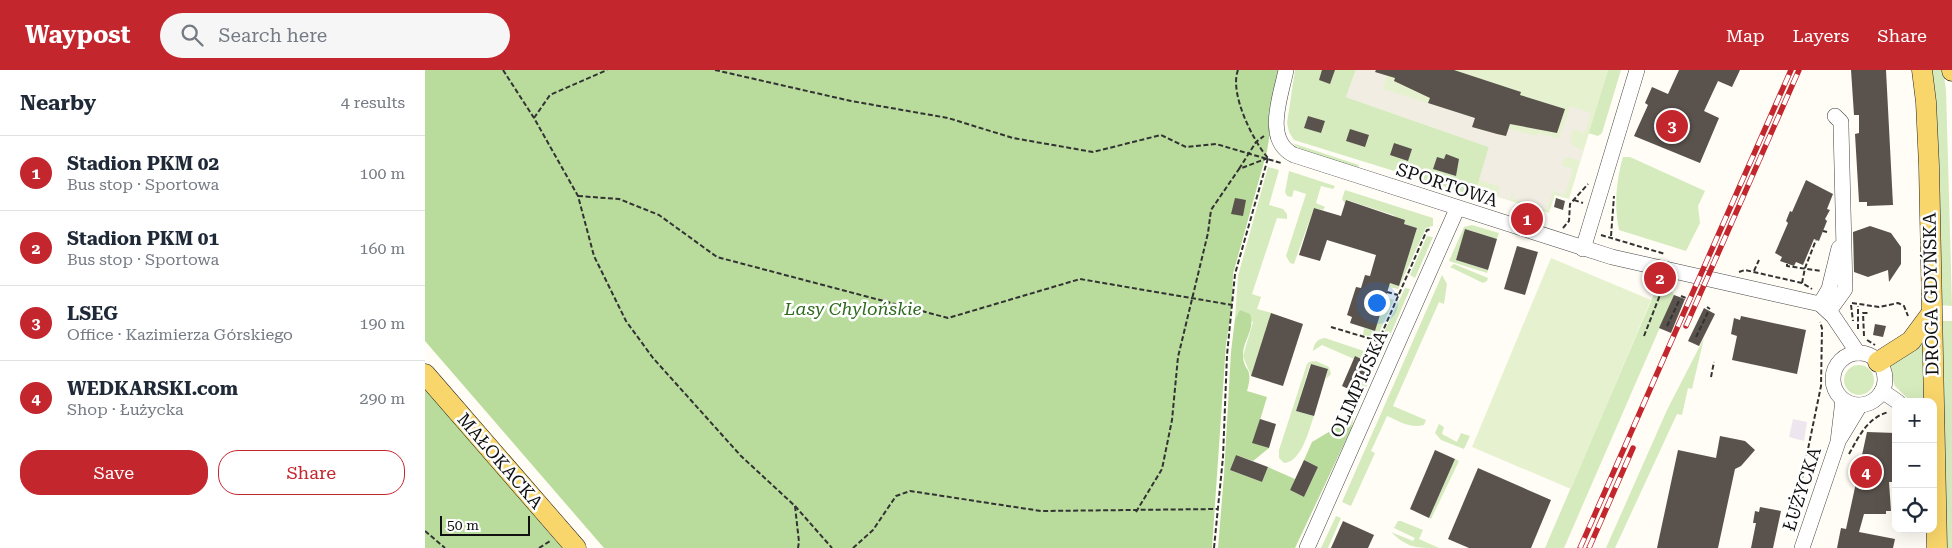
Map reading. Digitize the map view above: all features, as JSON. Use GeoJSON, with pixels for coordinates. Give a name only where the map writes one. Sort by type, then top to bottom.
{"type":"FeatureCollection","features":[{"type":"Feature","properties":{"kind":"main road","name":"DROGA GDYŃSKA"},"geometry":{"type":"LineString","coordinates":[[1922,70],[1927,120],[1937,548]]}},
{"type":"Feature","properties":{"kind":"main road"},"geometry":{"type":"LineString","coordinates":[[1879,353],[1911,341],[1931,314]]}},
{"type":"Feature","properties":{"kind":"main road","name":"MAŁOKACKA"},"geometry":{"type":"LineString","coordinates":[[425,374],[576,548]]}},
{"type":"Feature","properties":{"kind":"street"},"geometry":{"type":"LineString","coordinates":[[1276,127],[1286,70]]}},
{"type":"Feature","properties":{"kind":"street"},"geometry":{"type":"LineString","coordinates":[[1583,248],[1637,70]]}},
{"type":"Feature","properties":{"kind":"street"},"geometry":{"type":"LineString","coordinates":[[1823,309],[1845,290],[1841,122],[1835,116]]}},
{"type":"Feature","properties":{"kind":"street","name":"SPORTOWA"},"geometry":{"type":"LineString","coordinates":[[1276,127],[1281,146],[1294,155],[1583,248],[1823,309]]}},
{"type":"Feature","properties":{"kind":"street","name":"OLIMPIJSKA"},"geometry":{"type":"LineString","coordinates":[[1307,548],[1457,209]]}},
{"type":"Feature","properties":{"kind":"street"},"geometry":{"type":"LineString","coordinates":[[1823,309],[1858,353]]}},
{"type":"Feature","properties":{"kind":"street"},"geometry":{"type":"LineString","coordinates":[[1823,309],[1842,359]]}},
{"type":"Feature","properties":{"kind":"street"},"geometry":{"type":"LineString","coordinates":[[1860,405],[1843,400],[1834,389],[1833,381],[1837,365],[1842,359],[1858,353],[1869,355],[1879,353],[1884,373],[1882,391],[1892,398]]}},
{"type":"Feature","properties":{"kind":"street","name":"ŁUŻYCKA"},"geometry":{"type":"LineString","coordinates":[[1838,442],[1860,405],[1869,403],[1882,391]]}},
{"type":"Feature","properties":{"kind":"street","name":"ŁUŻYCKA"},"geometry":{"type":"LineString","coordinates":[[1803,548],[1838,442],[1843,400]]}},
{"type":"Feature","properties":{"kind":"path"},"geometry":{"type":"LineString","coordinates":[[503,70],[534,118],[578,196],[594,256],[626,322],[653,358],[741,456],[795,506],[832,548]]}},
{"type":"Feature","properties":{"kind":"path"},"geometry":{"type":"LineString","coordinates":[[534,118],[550,95],[607,70]]}},
{"type":"Feature","properties":{"kind":"path"},"geometry":{"type":"LineString","coordinates":[[715,70],[851,101],[948,118],[1013,138],[1093,152],[1161,134],[1186,147],[1216,144],[1268,158]]}},
{"type":"Feature","properties":{"kind":"path"},"geometry":{"type":"LineString","coordinates":[[1238,70],[1236,76],[1238,100],[1256,142],[1268,158]]}},
{"type":"Feature","properties":{"kind":"path"},"geometry":{"type":"LineString","coordinates":[[1136,512],[1162,469],[1173,420],[1178,357],[1211,210],[1256,142],[1276,127]]}},
{"type":"Feature","properties":{"kind":"path"},"geometry":{"type":"LineString","coordinates":[[1239,169],[1268,158]]}},
{"type":"Feature","properties":{"kind":"path"},"geometry":{"type":"LineString","coordinates":[[1214,548],[1235,274],[1268,158]]}},
{"type":"Feature","properties":{"kind":"path"},"geometry":{"type":"LineString","coordinates":[[1565,227],[1569,221],[1570,204],[1591,178]]}},
{"type":"Feature","properties":{"kind":"path"},"geometry":{"type":"LineString","coordinates":[[578,196],[619,199],[659,215],[717,257],[948,318],[1080,279],[1232,305]]}},
{"type":"Feature","properties":{"kind":"path"},"geometry":{"type":"LineString","coordinates":[[1596,235],[1611,236],[1613,215]]}},
{"type":"Feature","properties":{"kind":"path"},"geometry":{"type":"LineString","coordinates":[[1375,348],[1427,230],[1438,229],[1446,232]]}},
{"type":"Feature","properties":{"kind":"path"},"geometry":{"type":"LineString","coordinates":[[1823,231],[1827,232]]}},
{"type":"Feature","properties":{"kind":"path"},"geometry":{"type":"LineString","coordinates":[[1802,283],[1805,268],[1816,240]]}},
{"type":"Feature","properties":{"kind":"path"},"geometry":{"type":"LineString","coordinates":[[1754,272],[1759,260]]}},
{"type":"Feature","properties":{"kind":"path"},"geometry":{"type":"LineString","coordinates":[[1787,264],[1787,266],[1828,271]]}},
{"type":"Feature","properties":{"kind":"path"},"geometry":{"type":"LineString","coordinates":[[1737,272],[1745,270],[1812,287],[1823,309],[1821,386],[1792,526]]}},
{"type":"Feature","properties":{"kind":"path"},"geometry":{"type":"LineString","coordinates":[[1644,336],[1659,301],[1666,277]]}},
{"type":"Feature","properties":{"kind":"path"},"geometry":{"type":"LineString","coordinates":[[1387,292],[1398,296]]}},
{"type":"Feature","properties":{"kind":"path"},"geometry":{"type":"LineString","coordinates":[[1681,296],[1686,298]]}},
{"type":"Feature","properties":{"kind":"path"},"geometry":{"type":"LineString","coordinates":[[1667,326],[1679,301]]}},
{"type":"Feature","properties":{"kind":"path"},"geometry":{"type":"LineString","coordinates":[[1851,303],[1853,324],[1858,334],[1858,306]]}},
{"type":"Feature","properties":{"kind":"path"},"geometry":{"type":"LineString","coordinates":[[1854,304],[1858,306],[1879,307],[1898,303],[1904,306],[1908,318]]}},
{"type":"Feature","properties":{"kind":"path"},"geometry":{"type":"LineString","coordinates":[[1696,337],[1709,309]]}},
{"type":"Feature","properties":{"kind":"path"},"geometry":{"type":"LineString","coordinates":[[1869,313],[1863,313],[1864,336],[1879,353]]}},
{"type":"Feature","properties":{"kind":"path"},"geometry":{"type":"LineString","coordinates":[[1331,327],[1378,341]]}},
{"type":"Feature","properties":{"kind":"path"},"geometry":{"type":"LineString","coordinates":[[1711,378],[1714,362]]}},
{"type":"Feature","properties":{"kind":"path"},"geometry":{"type":"LineString","coordinates":[[1846,460],[1861,432],[1875,418],[1892,412]]}},
{"type":"Feature","properties":{"kind":"path"},"geometry":{"type":"LineString","coordinates":[[853,548],[873,530],[896,496],[910,490],[1041,511],[1136,512],[1218,509]]}},
{"type":"Feature","properties":{"kind":"path"},"geometry":{"type":"LineString","coordinates":[[795,506],[798,548]]}},
{"type":"Feature","properties":{"kind":"path"},"geometry":{"type":"LineString","coordinates":[[425,531],[445,548]]}},
{"type":"Feature","properties":{"kind":"shaded area"},"geometry":{"type":"Polygon","coordinates":[[[1356,70],[1389,70],[1383,89],[1475,118],[1472,127],[1506,136],[1509,129],[1537,136],[1538,133],[1559,139],[1570,106],[1591,113],[1585,133],[1573,129],[1570,138],[1573,146],[1583,150],[1580,161],[1568,157],[1563,160],[1562,166],[1573,169],[1565,195],[1553,191],[1547,210],[1512,199],[1515,190],[1509,200],[1499,197],[1499,186],[1479,180],[1489,147],[1346,97],[1356,70]]]}},
{"type":"Feature","properties":{"kind":"shaded area"},"geometry":{"type":"Polygon","coordinates":[[[1793,419],[1807,422],[1804,441],[1789,437],[1793,419]]]}},
{"type":"Feature","properties":{"kind":"green space","name":"Lasy Chylońskie"},"geometry":{"type":"Polygon","coordinates":[[[425,70],[1280,70],[1267,151],[1233,274],[1232,305],[1226,344],[1212,548],[604,548],[425,341],[425,70]]]}},
{"type":"Feature","properties":{"kind":"green space"},"geometry":{"type":"Polygon","coordinates":[[[1295,70],[1356,70],[1346,97],[1489,147],[1475,196],[1294,140],[1289,132],[1287,123],[1295,70]]]}},
{"type":"Feature","properties":{"kind":"green space"},"geometry":{"type":"Polygon","coordinates":[[[1356,70],[1608,70],[1569,199],[1555,195],[1549,213],[1476,190],[1489,147],[1346,97],[1356,70]]]}},
{"type":"Feature","properties":{"kind":"green space"},"geometry":{"type":"Polygon","coordinates":[[[1608,70],[1621,70],[1602,133],[1598,136],[1588,133],[1608,70]]]}},
{"type":"Feature","properties":{"kind":"green space"},"geometry":{"type":"Polygon","coordinates":[[[1929,70],[1943,70],[1946,90],[1952,306],[1940,305],[1929,70]]]}},
{"type":"Feature","properties":{"kind":"green space"},"geometry":{"type":"Polygon","coordinates":[[[1292,143],[1359,165],[1355,169],[1303,151],[1292,143]]]}},
{"type":"Feature","properties":{"kind":"green space"},"geometry":{"type":"Polygon","coordinates":[[[1623,157],[1630,157],[1705,191],[1698,206],[1700,223],[1686,251],[1619,230],[1617,194],[1623,157]]]}},
{"type":"Feature","properties":{"kind":"green space"},"geometry":{"type":"Polygon","coordinates":[[[1268,167],[1279,170],[1269,205],[1283,209],[1287,214],[1287,219],[1277,218],[1252,294],[1261,297],[1257,309],[1272,313],[1251,376],[1243,356],[1253,322],[1240,311],[1235,319],[1238,276],[1268,167]]]}},
{"type":"Feature","properties":{"kind":"green space"},"geometry":{"type":"Polygon","coordinates":[[[1289,171],[1335,186],[1333,189],[1321,186],[1316,203],[1325,207],[1323,210],[1314,208],[1294,264],[1290,263],[1286,256],[1306,194],[1294,190],[1292,197],[1287,196],[1285,192],[1289,171]]]}},
{"type":"Feature","properties":{"kind":"green space"},"geometry":{"type":"Polygon","coordinates":[[[1345,190],[1433,218],[1433,226],[1426,228],[1398,289],[1389,287],[1390,283],[1399,285],[1417,228],[1404,224],[1393,215],[1347,200],[1345,204],[1342,199],[1345,190]]]}},
{"type":"Feature","properties":{"kind":"green space"},"geometry":{"type":"Polygon","coordinates":[[[1472,225],[1499,233],[1497,239],[1465,229],[1456,260],[1488,270],[1487,273],[1449,261],[1464,227],[1472,225]]]}},
{"type":"Feature","properties":{"kind":"green space"},"geometry":{"type":"Polygon","coordinates":[[[1427,236],[1433,237],[1415,278],[1410,275],[1427,236]]]}},
{"type":"Feature","properties":{"kind":"green space"},"geometry":{"type":"Polygon","coordinates":[[[1551,258],[1651,300],[1571,489],[1472,447],[1551,258]]]}},
{"type":"Feature","properties":{"kind":"green space"},"geometry":{"type":"Polygon","coordinates":[[[1454,264],[1488,278],[1487,281],[1483,283],[1450,267],[1454,264]]]}},
{"type":"Feature","properties":{"kind":"green space"},"geometry":{"type":"Polygon","coordinates":[[[1442,275],[1447,284],[1444,304],[1439,302],[1393,406],[1426,420],[1424,425],[1414,426],[1387,416],[1371,451],[1375,453],[1351,506],[1342,502],[1442,275]]]}},
{"type":"Feature","properties":{"kind":"green space"},"geometry":{"type":"Polygon","coordinates":[[[1648,278],[1669,286],[1674,295],[1564,548],[1545,548],[1658,285],[1647,280],[1648,278]]]}},
{"type":"Feature","properties":{"kind":"green space"},"geometry":{"type":"Polygon","coordinates":[[[1405,288],[1410,289],[1385,347],[1378,345],[1405,288]]]}},
{"type":"Feature","properties":{"kind":"green space"},"geometry":{"type":"Polygon","coordinates":[[[1386,297],[1394,300],[1377,337],[1363,335],[1364,328],[1375,331],[1386,297]]]}},
{"type":"Feature","properties":{"kind":"green space"},"geometry":{"type":"Polygon","coordinates":[[[1240,310],[1250,314],[1251,319],[1250,330],[1243,351],[1244,361],[1249,373],[1247,391],[1267,397],[1253,443],[1269,448],[1253,461],[1236,455],[1230,470],[1262,482],[1268,467],[1295,479],[1290,490],[1304,497],[1318,467],[1304,460],[1312,442],[1347,421],[1352,427],[1295,548],[1218,548],[1231,352],[1235,319],[1240,310]]]}},
{"type":"Feature","properties":{"kind":"green space"},"geometry":{"type":"Polygon","coordinates":[[[1940,321],[1952,321],[1952,548],[1945,548],[1940,321]]]}},
{"type":"Feature","properties":{"kind":"green space"},"geometry":{"type":"Polygon","coordinates":[[[1925,334],[1926,398],[1907,398],[1895,386],[1888,365],[1925,334]]]}},
{"type":"Feature","properties":{"kind":"green space"},"geometry":{"type":"Polygon","coordinates":[[[1325,338],[1364,351],[1362,357],[1366,359],[1369,353],[1379,357],[1354,416],[1352,427],[1347,421],[1341,423],[1348,414],[1370,363],[1355,356],[1354,359],[1322,345],[1313,351],[1316,342],[1325,338]]]}},
{"type":"Feature","properties":{"kind":"green space"},"geometry":{"type":"Polygon","coordinates":[[[1704,338],[1692,389],[1688,388],[1682,415],[1677,414],[1615,548],[1606,548],[1667,410],[1704,338]]]}},
{"type":"Feature","properties":{"kind":"green space"},"geometry":{"type":"Polygon","coordinates":[[[1316,361],[1329,367],[1331,374],[1326,379],[1328,369],[1310,364],[1296,411],[1314,416],[1300,451],[1296,457],[1284,463],[1279,458],[1279,450],[1307,364],[1316,361]]]}},
{"type":"Feature","properties":{"kind":"green space"},"geometry":{"type":"Polygon","coordinates":[[[1859,365],[1870,369],[1874,380],[1870,391],[1859,395],[1848,391],[1844,380],[1848,369],[1859,365]]]}},
{"type":"Feature","properties":{"kind":"green space"},"geometry":{"type":"Polygon","coordinates":[[[425,389],[435,400],[562,548],[425,548],[425,389]]]}},
{"type":"Feature","properties":{"kind":"green space"},"geometry":{"type":"Polygon","coordinates":[[[1439,424],[1444,427],[1442,434],[1457,442],[1461,433],[1470,436],[1464,449],[1441,440],[1435,433],[1439,424]]]}},
{"type":"Feature","properties":{"kind":"green space"},"geometry":{"type":"Polygon","coordinates":[[[1455,459],[1459,461],[1431,519],[1429,518],[1455,459]]]}},
{"type":"Feature","properties":{"kind":"green space"},"geometry":{"type":"Polygon","coordinates":[[[1336,516],[1341,518],[1328,548],[1321,548],[1336,516]]]}},
{"type":"Feature","properties":{"kind":"green space"},"geometry":{"type":"Polygon","coordinates":[[[1398,521],[1423,530],[1419,539],[1439,548],[1412,546],[1402,541],[1391,532],[1413,541],[1415,538],[1394,528],[1398,521]]]}},
{"type":"Feature","properties":{"kind":"building"},"geometry":{"type":"Polygon","coordinates":[[[1322,70],[1335,70],[1330,84],[1319,80],[1322,70]]]}},
{"type":"Feature","properties":{"kind":"building"},"geometry":{"type":"Polygon","coordinates":[[[1376,70],[1454,70],[1521,92],[1520,95],[1565,109],[1557,133],[1510,124],[1506,136],[1472,127],[1475,118],[1428,103],[1430,98],[1394,81],[1395,78],[1375,72],[1376,70]]]}},
{"type":"Feature","properties":{"kind":"building"},"geometry":{"type":"Polygon","coordinates":[[[1679,70],[1740,70],[1732,87],[1718,81],[1704,111],[1719,118],[1700,163],[1634,136],[1648,105],[1645,103],[1652,87],[1668,94],[1679,70]]]}},
{"type":"Feature","properties":{"kind":"building"},"geometry":{"type":"Polygon","coordinates":[[[1851,70],[1886,70],[1893,205],[1867,206],[1867,202],[1859,202],[1855,134],[1859,133],[1859,115],[1854,115],[1851,70]]]}},
{"type":"Feature","properties":{"kind":"building"},"geometry":{"type":"Polygon","coordinates":[[[1308,116],[1325,121],[1321,133],[1304,128],[1308,116]]]}},
{"type":"Feature","properties":{"kind":"building"},"geometry":{"type":"Polygon","coordinates":[[[1350,129],[1369,135],[1365,147],[1346,141],[1350,129]]]}},
{"type":"Feature","properties":{"kind":"building"},"geometry":{"type":"Polygon","coordinates":[[[1394,143],[1412,149],[1408,161],[1390,155],[1394,143]]]}},
{"type":"Feature","properties":{"kind":"building"},"geometry":{"type":"Polygon","coordinates":[[[1446,154],[1459,159],[1456,176],[1433,169],[1437,157],[1444,159],[1446,154]]]}},
{"type":"Feature","properties":{"kind":"building"},"geometry":{"type":"Polygon","coordinates":[[[1806,180],[1833,194],[1827,209],[1830,210],[1825,219],[1827,221],[1819,241],[1814,239],[1803,265],[1796,262],[1794,266],[1780,261],[1782,257],[1775,253],[1788,223],[1786,221],[1790,211],[1792,212],[1806,180]]]}},
{"type":"Feature","properties":{"kind":"building"},"geometry":{"type":"Polygon","coordinates":[[[1235,198],[1246,200],[1243,216],[1231,214],[1235,198]]]}},
{"type":"Feature","properties":{"kind":"building"},"geometry":{"type":"Polygon","coordinates":[[[1556,198],[1565,201],[1563,210],[1554,207],[1556,198]]]}},
{"type":"Feature","properties":{"kind":"building"},"geometry":{"type":"Polygon","coordinates":[[[1346,200],[1405,220],[1404,224],[1417,228],[1399,286],[1390,283],[1375,331],[1350,323],[1352,317],[1347,315],[1356,287],[1361,288],[1365,275],[1370,276],[1376,255],[1327,240],[1320,261],[1299,255],[1314,208],[1341,216],[1346,200]]]}},
{"type":"Feature","properties":{"kind":"building"},"geometry":{"type":"Polygon","coordinates":[[[1870,226],[1891,233],[1901,247],[1901,264],[1889,282],[1888,270],[1868,277],[1854,272],[1853,232],[1870,226]]]}},
{"type":"Feature","properties":{"kind":"building"},"geometry":{"type":"Polygon","coordinates":[[[1465,229],[1497,239],[1488,270],[1456,260],[1465,229]]]}},
{"type":"Feature","properties":{"kind":"building"},"geometry":{"type":"Polygon","coordinates":[[[1517,246],[1538,252],[1525,295],[1504,289],[1517,246]]]}},
{"type":"Feature","properties":{"kind":"building"},"geometry":{"type":"Polygon","coordinates":[[[1674,295],[1685,299],[1671,333],[1659,328],[1674,295]]]}},
{"type":"Feature","properties":{"kind":"building"},"geometry":{"type":"Polygon","coordinates":[[[1704,308],[1715,314],[1699,346],[1688,341],[1704,308]]]}},
{"type":"Feature","properties":{"kind":"building"},"geometry":{"type":"Polygon","coordinates":[[[1271,313],[1303,324],[1283,386],[1251,376],[1271,313]]]}},
{"type":"Feature","properties":{"kind":"building"},"geometry":{"type":"Polygon","coordinates":[[[1741,316],[1806,330],[1797,374],[1732,360],[1737,336],[1731,334],[1734,318],[1740,320],[1741,316]]]}},
{"type":"Feature","properties":{"kind":"building"},"geometry":{"type":"Polygon","coordinates":[[[1875,324],[1886,326],[1883,337],[1873,335],[1875,324]]]}},
{"type":"Feature","properties":{"kind":"building"},"geometry":{"type":"Polygon","coordinates":[[[1355,356],[1370,363],[1357,393],[1342,386],[1355,356]]]}},
{"type":"Feature","properties":{"kind":"building"},"geometry":{"type":"Polygon","coordinates":[[[1311,364],[1328,369],[1314,416],[1296,411],[1311,364]]]}},
{"type":"Feature","properties":{"kind":"building"},"geometry":{"type":"Polygon","coordinates":[[[1260,419],[1276,424],[1269,448],[1252,443],[1260,419]]]}},
{"type":"Feature","properties":{"kind":"building"},"geometry":{"type":"Polygon","coordinates":[[[1867,432],[1892,433],[1892,482],[1889,482],[1891,511],[1886,511],[1886,514],[1864,514],[1859,532],[1895,539],[1893,548],[1837,548],[1841,528],[1846,529],[1867,432]]]}},
{"type":"Feature","properties":{"kind":"building"},"geometry":{"type":"Polygon","coordinates":[[[1720,436],[1745,441],[1755,450],[1741,466],[1735,469],[1718,548],[1657,548],[1678,450],[1716,458],[1720,436]]]}},
{"type":"Feature","properties":{"kind":"building"},"geometry":{"type":"Polygon","coordinates":[[[1435,450],[1455,459],[1429,518],[1410,509],[1435,450]]]}},
{"type":"Feature","properties":{"kind":"building"},"geometry":{"type":"Polygon","coordinates":[[[1236,455],[1268,467],[1262,482],[1230,470],[1236,455]]]}},
{"type":"Feature","properties":{"kind":"building"},"geometry":{"type":"Polygon","coordinates":[[[1304,460],[1318,467],[1304,497],[1290,490],[1304,460]]]}},
{"type":"Feature","properties":{"kind":"building"},"geometry":{"type":"Polygon","coordinates":[[[1478,468],[1551,500],[1531,548],[1469,548],[1448,539],[1478,468]]]}},
{"type":"Feature","properties":{"kind":"building"},"geometry":{"type":"Polygon","coordinates":[[[1760,507],[1781,511],[1773,548],[1751,548],[1756,523],[1753,523],[1755,511],[1759,512],[1760,507]]]}},
{"type":"Feature","properties":{"kind":"building"},"geometry":{"type":"Polygon","coordinates":[[[1343,521],[1374,535],[1368,548],[1331,548],[1343,521]]]}},
{"type":"Feature","properties":{"kind":"railway"},"geometry":{"type":"LineString","coordinates":[[1580,548],[1791,70]]}},
{"type":"Feature","properties":{"kind":"railway"},"geometry":{"type":"LineString","coordinates":[[1686,326],[1799,70]]}},
{"type":"Feature","properties":{"kind":"railway"},"geometry":{"type":"LineString","coordinates":[[1589,548],[1633,448]]}},
{"type":"Feature","properties":{"kind":"place","name":"LSEG"},"geometry":{"type":"Point","coordinates":[1672,126]}},
{"type":"Feature","properties":{"kind":"place","name":"Stadion PKM 02"},"geometry":{"type":"Point","coordinates":[1527,219]}},
{"type":"Feature","properties":{"kind":"place","name":"Stadion PKM 01"},"geometry":{"type":"Point","coordinates":[1660,278]}},
{"type":"Feature","properties":{"kind":"place","name":"WEDKARSKI.com"},"geometry":{"type":"Point","coordinates":[1866,472]}}]}
